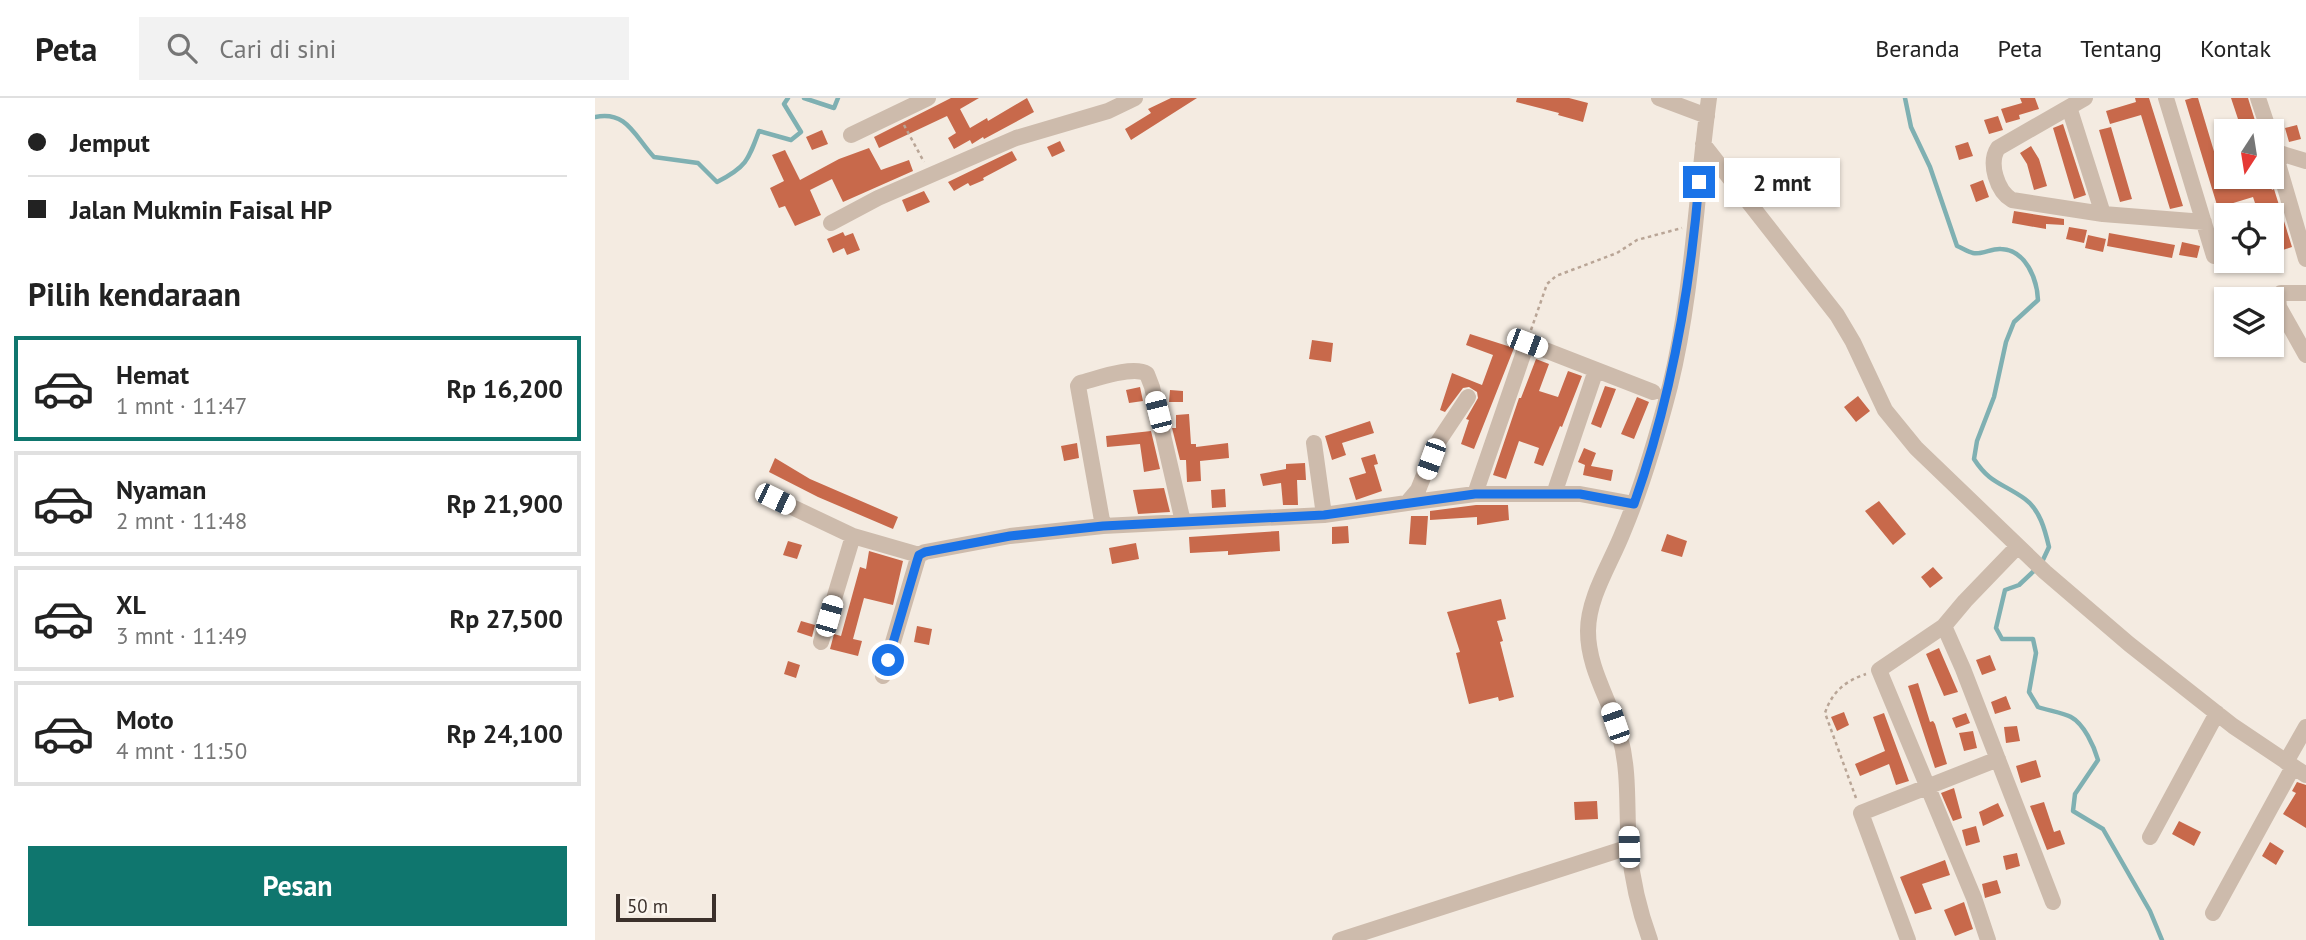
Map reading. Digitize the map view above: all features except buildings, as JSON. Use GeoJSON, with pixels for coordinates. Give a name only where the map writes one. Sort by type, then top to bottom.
{"type":"FeatureCollection","features":[{"type":"Feature","properties":{"kind":"street"},"geometry":{"type":"LineString","coordinates":[[851,135],[929,98]]}},
{"type":"Feature","properties":{"kind":"street"},"geometry":{"type":"LineString","coordinates":[[1659,98],[1707,116]]}},
{"type":"Feature","properties":{"kind":"street"},"geometry":{"type":"LineString","coordinates":[[1650,940],[1634,884],[1621,738],[1596,676],[1587,629],[1599,587],[1649,461],[1670,385],[1680,334],[1710,98]]}},
{"type":"Feature","properties":{"kind":"street"},"geometry":{"type":"LineString","coordinates":[[2085,98],[1999,148],[1994,160],[1997,181],[2005,196],[2012,200],[2103,214],[2204,222]]}},
{"type":"Feature","properties":{"kind":"street"},"geometry":{"type":"LineString","coordinates":[[2166,98],[2214,256]]}},
{"type":"Feature","properties":{"kind":"street"},"geometry":{"type":"LineString","coordinates":[[2258,98],[2265,119]]}},
{"type":"Feature","properties":{"kind":"street"},"geometry":{"type":"LineString","coordinates":[[831,223],[930,174],[1016,138],[1108,111],[1128,99]]}},
{"type":"Feature","properties":{"kind":"street"},"geometry":{"type":"LineString","coordinates":[[2069,107],[2103,214]]}},
{"type":"Feature","properties":{"kind":"street"},"geometry":{"type":"LineString","coordinates":[[1703,144],[1837,315],[1853,342],[1885,410],[1916,447],[2045,572],[2129,644],[2217,713],[2295,768]]}},
{"type":"Feature","properties":{"kind":"street"},"geometry":{"type":"LineString","coordinates":[[2284,151],[2306,161]]}},
{"type":"Feature","properties":{"kind":"street"},"geometry":{"type":"LineString","coordinates":[[2284,181],[2306,259]]}},
{"type":"Feature","properties":{"kind":"street"},"geometry":{"type":"LineString","coordinates":[[2306,293],[2287,291],[2278,297],[2279,307],[2306,355]]}},
{"type":"Feature","properties":{"kind":"street"},"geometry":{"type":"LineString","coordinates":[[1475,494],[1527,343],[1653,392]]}},
{"type":"Feature","properties":{"kind":"street"},"geometry":{"type":"LineString","coordinates":[[1554,494],[1596,370]]}},
{"type":"Feature","properties":{"kind":"street"},"geometry":{"type":"LineString","coordinates":[[1103,526],[1078,386],[1080,383],[1113,374],[1141,371],[1147,374],[1152,387],[1183,522]]}},
{"type":"Feature","properties":{"kind":"street"},"geometry":{"type":"LineString","coordinates":[[1407,503],[1418,490],[1436,444],[1468,397]]}},
{"type":"Feature","properties":{"kind":"street"},"geometry":{"type":"LineString","coordinates":[[1314,443],[1324,515]]}},
{"type":"Feature","properties":{"kind":"street"},"geometry":{"type":"LineString","coordinates":[[775,499],[853,536],[919,555],[1010,536],[1103,526],[1324,515],[1475,494],[1580,494],[1634,504]]}},
{"type":"Feature","properties":{"kind":"street"},"geometry":{"type":"LineString","coordinates":[[821,642],[853,536]]}},
{"type":"Feature","properties":{"kind":"street"},"geometry":{"type":"LineString","coordinates":[[1988,940],[1974,898],[1879,670],[1944,626],[2024,552]]}},
{"type":"Feature","properties":{"kind":"street"},"geometry":{"type":"LineString","coordinates":[[883,676],[919,555]]}},
{"type":"Feature","properties":{"kind":"street"},"geometry":{"type":"LineString","coordinates":[[1944,626],[2053,902]]}},
{"type":"Feature","properties":{"kind":"street"},"geometry":{"type":"LineString","coordinates":[[2150,837],[2217,713]]}},
{"type":"Feature","properties":{"kind":"street"},"geometry":{"type":"LineString","coordinates":[[2213,913],[2295,768],[2306,727]]}},
{"type":"Feature","properties":{"kind":"street"},"geometry":{"type":"LineString","coordinates":[[1908,940],[1861,813],[1998,759]]}},
{"type":"Feature","properties":{"kind":"street"},"geometry":{"type":"LineString","coordinates":[[1340,940],[1629,847]]}},
{"type":"Feature","properties":{"kind":"path"},"geometry":{"type":"LineString","coordinates":[[896,113],[930,174]]}},
{"type":"Feature","properties":{"kind":"path"},"geometry":{"type":"LineString","coordinates":[[1527,343],[1547,284],[1556,276],[1617,253],[1637,240],[1659,232],[1695,226]]}},
{"type":"Feature","properties":{"kind":"path"},"geometry":{"type":"LineString","coordinates":[[1861,813],[1825,713],[1830,699],[1839,688],[1854,678],[1879,670]]}},
{"type":"Feature","properties":{"kind":"waterway"},"geometry":{"type":"LineString","coordinates":[[595,117],[615,117],[623,121],[654,157],[698,163],[717,182],[745,162],[759,131],[791,140],[801,132],[784,104],[788,98]]}},
{"type":"Feature","properties":{"kind":"waterway"},"geometry":{"type":"LineString","coordinates":[[804,98],[834,108],[838,98]]}},
{"type":"Feature","properties":{"kind":"waterway"},"geometry":{"type":"LineString","coordinates":[[1905,98],[1911,127],[1930,167],[1957,246],[1976,253],[1998,249],[2017,254],[2029,267],[2035,283],[2038,300],[2014,322],[2006,342],[1994,397],[1977,441],[1974,459],[1991,478],[2025,499],[2035,509],[2044,527],[2049,547],[2042,562]]}},
{"type":"Feature","properties":{"kind":"waterway"},"geometry":{"type":"LineString","coordinates":[[2036,569],[2019,585],[2005,590],[1996,628],[2002,639],[2033,639],[2036,653],[2029,692],[2038,707],[2071,717],[2088,736],[2098,760],[2075,794],[2073,811],[2103,829],[2150,911],[2162,940]]}},
{"type":"Feature","properties":{"kind":"route"},"geometry":{"type":"LineString","coordinates":[[888,660],[919,555],[925,552],[1010,536],[1103,526],[1324,515],[1475,494],[1580,494],[1634,504],[1670,385],[1680,334],[1699,182]]}}]}
